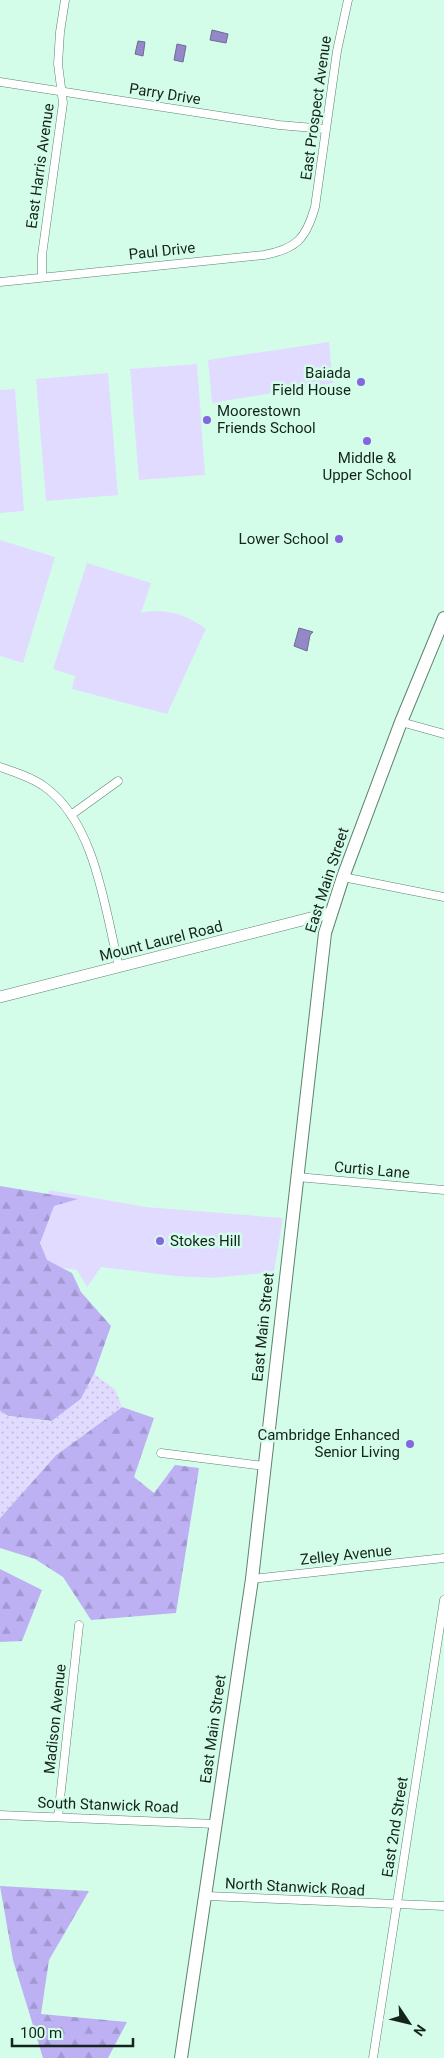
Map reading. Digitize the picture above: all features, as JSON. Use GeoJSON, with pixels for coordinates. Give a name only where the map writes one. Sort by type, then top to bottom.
{"type":"FeatureCollection","features":[{"type":"Feature","properties":{"kind":"main road","name":"East Main Street"},"geometry":{"type":"LineString","coordinates":[[181,2058],[252,1579],[324,932],[401,722],[444,618]]}},
{"type":"Feature","properties":{"kind":"main road","name":"Mount Laurel Road"},"geometry":{"type":"LineString","coordinates":[[0,997],[330,913]]}},
{"type":"Feature","properties":{"kind":"street","name":"East Harris Avenue"},"geometry":{"type":"LineString","coordinates":[[42,277],[42,255],[63,103],[58,64],[65,0]]}},
{"type":"Feature","properties":{"kind":"street","name":"East Prospect Avenue"},"geometry":{"type":"LineString","coordinates":[[312,219],[337,51],[348,0]]}},
{"type":"Feature","properties":{"kind":"street","name":"Parry Drive"},"geometry":{"type":"LineString","coordinates":[[0,82],[279,125],[326,129]]}},
{"type":"Feature","properties":{"kind":"street","name":"Paul Drive"},"geometry":{"type":"LineString","coordinates":[[0,282],[280,252],[299,241],[312,219]]}},
{"type":"Feature","properties":{"kind":"street"},"geometry":{"type":"LineString","coordinates":[[401,722],[444,734]]}},
{"type":"Feature","properties":{"kind":"street"},"geometry":{"type":"LineString","coordinates":[[0,767],[44,786],[61,802],[71,815],[84,838],[92,859],[119,967]]}},
{"type":"Feature","properties":{"kind":"street"},"geometry":{"type":"LineString","coordinates":[[71,815],[118,781]]}},
{"type":"Feature","properties":{"kind":"street"},"geometry":{"type":"LineString","coordinates":[[343,877],[444,897]]}},
{"type":"Feature","properties":{"kind":"street","name":"Curtis Lane"},"geometry":{"type":"LineString","coordinates":[[297,1178],[444,1190]]}},
{"type":"Feature","properties":{"kind":"street"},"geometry":{"type":"LineString","coordinates":[[161,1453],[264,1466]]}},
{"type":"Feature","properties":{"kind":"street","name":"Zelley Avenue"},"geometry":{"type":"LineString","coordinates":[[252,1579],[444,1558]]}},
{"type":"Feature","properties":{"kind":"street","name":"East 2nd Street"},"geometry":{"type":"LineString","coordinates":[[373,2058],[444,1600]]}},
{"type":"Feature","properties":{"kind":"street","name":"Madison Avenue"},"geometry":{"type":"LineString","coordinates":[[58,1817],[79,1625]]}},
{"type":"Feature","properties":{"kind":"street","name":"South Stanwick Road"},"geometry":{"type":"LineString","coordinates":[[0,1815],[216,1824]]}},
{"type":"Feature","properties":{"kind":"street","name":"North Stanwick Road"},"geometry":{"type":"LineString","coordinates":[[206,1896],[444,1906]]}},
{"type":"Feature","properties":{"kind":"shaded area"},"geometry":{"type":"Polygon","coordinates":[[[212,30],[228,34],[226,43],[210,40],[212,30]]]}},
{"type":"Feature","properties":{"kind":"shaded area"},"geometry":{"type":"Polygon","coordinates":[[[138,41],[145,42],[143,56],[135,54],[138,41]]]}},
{"type":"Feature","properties":{"kind":"shaded area"},"geometry":{"type":"Polygon","coordinates":[[[177,44],[186,46],[183,62],[174,60],[177,44]]]}},
{"type":"Feature","properties":{"kind":"shaded area"},"geometry":{"type":"Polygon","coordinates":[[[329,342],[333,383],[212,403],[208,360],[329,342]]]}},
{"type":"Feature","properties":{"kind":"shaded area"},"geometry":{"type":"Polygon","coordinates":[[[197,364],[205,475],[139,480],[130,369],[197,364]]]}},
{"type":"Feature","properties":{"kind":"shaded area"},"geometry":{"type":"Polygon","coordinates":[[[108,373],[118,495],[46,501],[36,379],[108,373]]]}},
{"type":"Feature","properties":{"kind":"shaded area"},"geometry":{"type":"Polygon","coordinates":[[[15,389],[24,511],[0,513],[0,390],[15,389]]]}},
{"type":"Feature","properties":{"kind":"shaded area"},"geometry":{"type":"Polygon","coordinates":[[[0,540],[55,557],[23,663],[0,656],[0,540]]]}},
{"type":"Feature","properties":{"kind":"shaded area"},"geometry":{"type":"Polygon","coordinates":[[[87,563],[151,583],[141,613],[158,611],[184,616],[206,629],[167,714],[72,689],[75,676],[53,669],[87,563]]]}},
{"type":"Feature","properties":{"kind":"shaded area"},"geometry":{"type":"Polygon","coordinates":[[[299,628],[313,632],[310,635],[307,651],[294,646],[299,628]]]}},
{"type":"Feature","properties":{"kind":"shaded area","name":"Stokes Hill"},"geometry":{"type":"Polygon","coordinates":[[[49,1190],[146,1207],[283,1218],[274,1272],[212,1278],[175,1276],[101,1267],[87,1287],[77,1270],[37,1264],[49,1190]]]}},
{"type":"Feature","properties":{"kind":"shaded area"},"geometry":{"type":"Polygon","coordinates":[[[94,1374],[115,1389],[122,1407],[56,1455],[0,1518],[0,1411],[8,1416],[52,1421],[81,1399],[94,1374]]]}},
{"type":"Feature","properties":{"kind":"green space"},"geometry":{"type":"Polygon","coordinates":[[[0,1186],[78,1199],[54,1206],[40,1243],[47,1260],[72,1273],[81,1292],[111,1326],[94,1374],[81,1399],[52,1421],[8,1416],[0,1411],[0,1186]]]}},
{"type":"Feature","properties":{"kind":"green space"},"geometry":{"type":"Polygon","coordinates":[[[122,1407],[154,1418],[134,1477],[154,1493],[175,1465],[199,1468],[176,1613],[91,1620],[63,1577],[35,1559],[0,1548],[0,1518],[56,1455],[122,1407]]]}},
{"type":"Feature","properties":{"kind":"green space"},"geometry":{"type":"Polygon","coordinates":[[[0,1569],[42,1590],[22,1641],[0,1642],[0,1569]]]}},
{"type":"Feature","properties":{"kind":"green space"},"geometry":{"type":"Polygon","coordinates":[[[0,1886],[89,1891],[49,1960],[41,2014],[127,2022],[108,2058],[43,2058],[13,1960],[0,1886]]]}},
{"type":"Feature","properties":{"kind":"place","name":"Baiada Field House"},"geometry":{"type":"Point","coordinates":[361,382]}},
{"type":"Feature","properties":{"kind":"place","name":"Moorestown Friends School"},"geometry":{"type":"Point","coordinates":[207,420]}},
{"type":"Feature","properties":{"kind":"place","name":"Middle & Upper School"},"geometry":{"type":"Point","coordinates":[367,441]}},
{"type":"Feature","properties":{"kind":"place","name":"Lower School"},"geometry":{"type":"Point","coordinates":[339,539]}},
{"type":"Feature","properties":{"kind":"place","name":"Stokes Hill"},"geometry":{"type":"Point","coordinates":[160,1241]}},
{"type":"Feature","properties":{"kind":"place","name":"Cambridge Enhanced Senior Living"},"geometry":{"type":"Point","coordinates":[410,1444]}}]}
